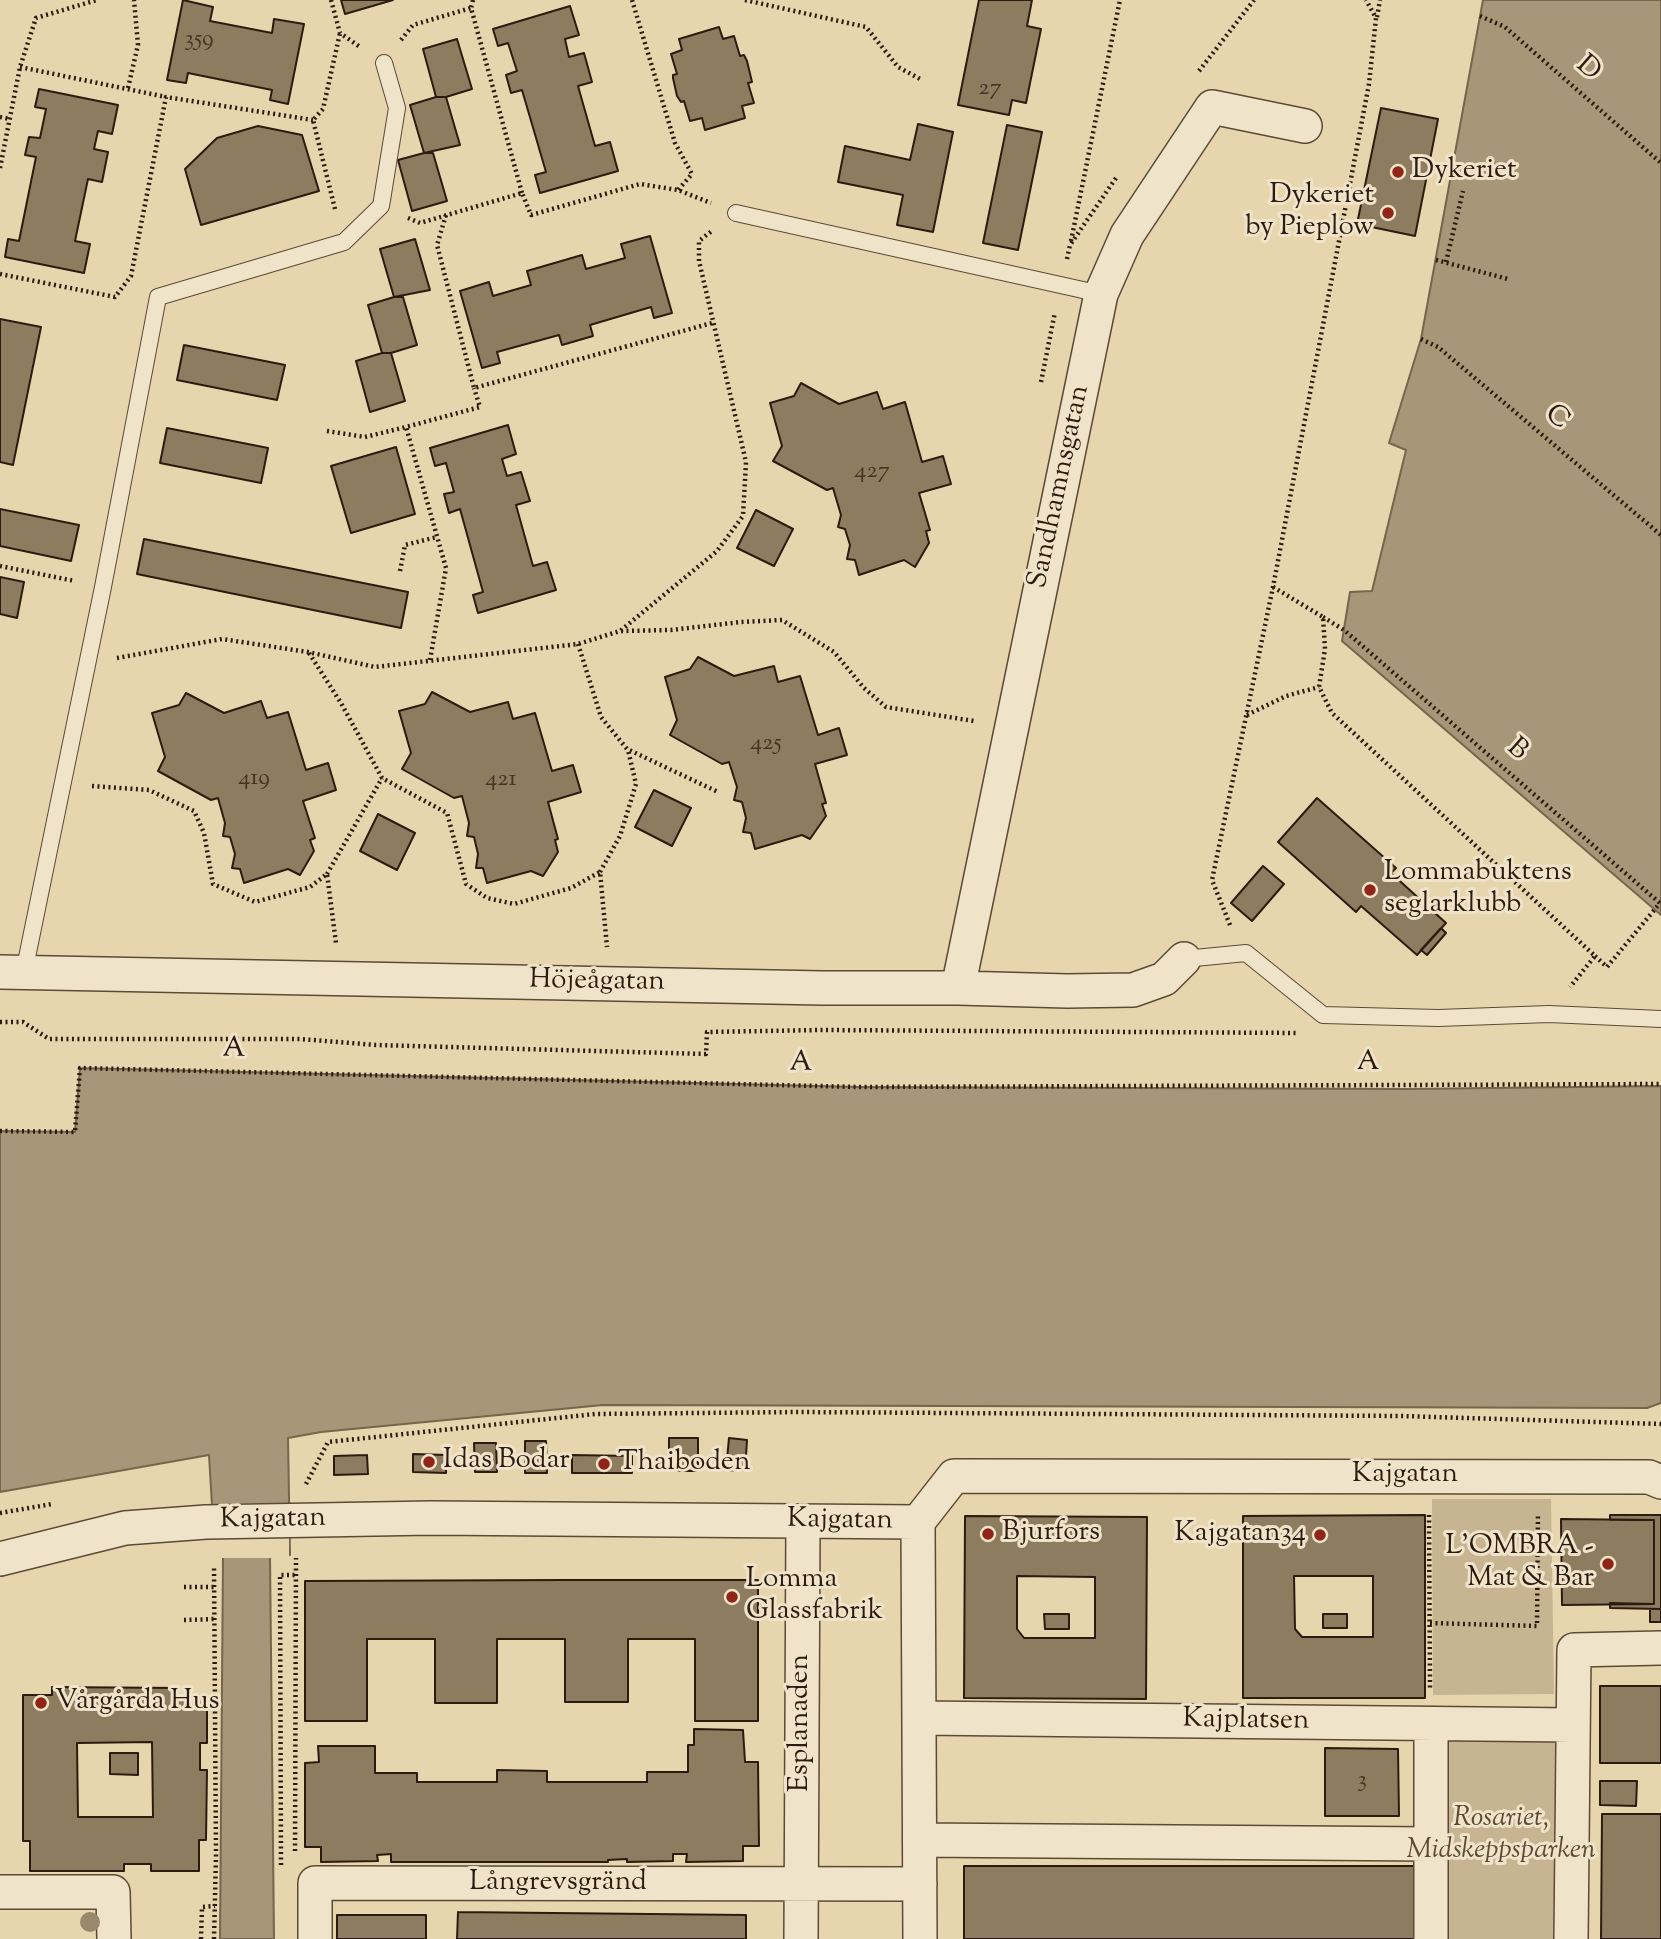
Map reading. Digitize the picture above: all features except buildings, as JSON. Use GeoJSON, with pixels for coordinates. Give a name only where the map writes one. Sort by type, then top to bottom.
{"type":"FeatureCollection","features":[{"type":"Feature","properties":{"kind":"street","name":"Sandhamnsgatan"},"geometry":{"type":"LineString","coordinates":[[958,988],[1101,294],[1127,234],[1212,107],[1305,126]]}},
{"type":"Feature","properties":{"kind":"street","name":"Höjeågatan"},"geometry":{"type":"LineString","coordinates":[[12,972],[1067,991],[1133,989],[1164,979],[1184,959]]}},
{"type":"Feature","properties":{"kind":"street","name":"Kajgatan"},"geometry":{"type":"LineString","coordinates":[[0,1559],[125,1528],[206,1522],[293,1533],[431,1518],[918,1522],[954,1476],[1649,1477],[1661,1482]]}},
{"type":"Feature","properties":{"kind":"street","name":"Esplanaden"},"geometry":{"type":"LineString","coordinates":[[801,1939],[803,1521]]}},
{"type":"Feature","properties":{"kind":"street"},"geometry":{"type":"LineString","coordinates":[[918,1522],[920,1939]]}},
{"type":"Feature","properties":{"kind":"street"},"geometry":{"type":"LineString","coordinates":[[1571,1939],[1574,1650],[1661,1648]]}},
{"type":"Feature","properties":{"kind":"street","name":"Kajplatsen"},"geometry":{"type":"LineString","coordinates":[[920,1718],[1573,1725]]}},
{"type":"Feature","properties":{"kind":"street"},"geometry":{"type":"LineString","coordinates":[[1431,1724],[1431,1939]]}},
{"type":"Feature","properties":{"kind":"street"},"geometry":{"type":"LineString","coordinates":[[920,1840],[1430,1844]]}},
{"type":"Feature","properties":{"kind":"street"},"geometry":{"type":"LineString","coordinates":[[305,1872],[315,1939]]}},
{"type":"Feature","properties":{"kind":"street","name":"Långrevsgränd"},"geometry":{"type":"LineString","coordinates":[[305,1872],[801,1884]]}},
{"type":"Feature","properties":{"kind":"street"},"geometry":{"type":"LineString","coordinates":[[801,1884],[920,1884]]}},
{"type":"Feature","properties":{"kind":"street"},"geometry":{"type":"LineString","coordinates":[[0,1892],[113,1892],[114,1939]]}},
{"type":"Feature","properties":{"kind":"lane"},"geometry":{"type":"LineString","coordinates":[[12,972],[63,783],[158,297],[344,242],[382,206],[397,108],[384,63]]}},
{"type":"Feature","properties":{"kind":"lane"},"geometry":{"type":"LineString","coordinates":[[736,213],[1101,294]]}},
{"type":"Feature","properties":{"kind":"lane"},"geometry":{"type":"LineString","coordinates":[[1184,959],[1246,953],[1324,1015],[1438,1018],[1549,1014],[1661,1019]]}},
{"type":"Feature","properties":{"kind":"path"},"geometry":{"type":"LineString","coordinates":[[0,168],[20,67],[36,18],[97,0]]}},
{"type":"Feature","properties":{"kind":"path"},"geometry":{"type":"LineString","coordinates":[[128,88],[138,46],[134,0]]}},
{"type":"Feature","properties":{"kind":"path"},"geometry":{"type":"LineString","coordinates":[[313,120],[323,109],[340,33],[331,0]]}},
{"type":"Feature","properties":{"kind":"path"},"geometry":{"type":"LineString","coordinates":[[473,0],[471,8],[522,193],[531,215],[640,184],[678,190],[736,213]]}},
{"type":"Feature","properties":{"kind":"path"},"geometry":{"type":"LineString","coordinates":[[632,0],[675,143],[692,174],[678,190]]}},
{"type":"Feature","properties":{"kind":"path"},"geometry":{"type":"LineString","coordinates":[[745,0],[866,27],[898,66],[922,80]]}},
{"type":"Feature","properties":{"kind":"path"},"geometry":{"type":"LineString","coordinates":[[1070,245],[1119,0]]}},
{"type":"Feature","properties":{"kind":"path"},"geometry":{"type":"LineString","coordinates":[[1366,0],[1377,18]]}},
{"type":"Feature","properties":{"kind":"path"},"geometry":{"type":"LineString","coordinates":[[1246,953],[1226,917],[1212,880],[1273,587],[1368,84],[1380,0]]}},
{"type":"Feature","properties":{"kind":"path"},"geometry":{"type":"LineString","coordinates":[[340,33],[384,63],[413,25],[471,8]]}},
{"type":"Feature","properties":{"kind":"path","name":"D"},"geometry":{"type":"LineString","coordinates":[[1480,16],[1505,27],[1661,163]]}},
{"type":"Feature","properties":{"kind":"path"},"geometry":{"type":"LineString","coordinates":[[20,67],[166,96],[313,120]]}},
{"type":"Feature","properties":{"kind":"path"},"geometry":{"type":"LineString","coordinates":[[0,274],[115,297],[131,276],[166,96]]}},
{"type":"Feature","properties":{"kind":"path"},"geometry":{"type":"LineString","coordinates":[[0,117],[10,118]]}},
{"type":"Feature","properties":{"kind":"path"},"geometry":{"type":"LineString","coordinates":[[313,120],[344,242]]}},
{"type":"Feature","properties":{"kind":"path"},"geometry":{"type":"LineString","coordinates":[[1446,262],[1463,191]]}},
{"type":"Feature","properties":{"kind":"path"},"geometry":{"type":"LineString","coordinates":[[382,206],[420,223],[522,193]]}},
{"type":"Feature","properties":{"kind":"path"},"geometry":{"type":"LineString","coordinates":[[620,631],[717,551],[743,516],[746,462],[699,261],[699,241],[736,213]]}},
{"type":"Feature","properties":{"kind":"path"},"geometry":{"type":"LineString","coordinates":[[327,431],[365,437],[480,407],[437,245],[446,215]]}},
{"type":"Feature","properties":{"kind":"path"},"geometry":{"type":"LineString","coordinates":[[1436,260],[1508,279]]}},
{"type":"Feature","properties":{"kind":"path"},"geometry":{"type":"LineString","coordinates":[[474,388],[712,323]]}},
{"type":"Feature","properties":{"kind":"path","name":"C"},"geometry":{"type":"LineString","coordinates":[[1421,339],[1437,346],[1661,535]]}},
{"type":"Feature","properties":{"kind":"path"},"geometry":{"type":"LineString","coordinates":[[406,427],[446,568],[430,660]]}},
{"type":"Feature","properties":{"kind":"path"},"geometry":{"type":"LineString","coordinates":[[400,571],[405,545],[437,537]]}},
{"type":"Feature","properties":{"kind":"path"},"geometry":{"type":"LineString","coordinates":[[0,566],[103,587]]}},
{"type":"Feature","properties":{"kind":"path","name":"B"},"geometry":{"type":"LineString","coordinates":[[1273,587],[1344,630],[1660,903]]}},
{"type":"Feature","properties":{"kind":"path"},"geometry":{"type":"LineString","coordinates":[[1323,617],[1325,649],[1319,687],[1332,713],[1607,967],[1660,903]]}},
{"type":"Feature","properties":{"kind":"path"},"geometry":{"type":"LineString","coordinates":[[87,664],[222,639],[308,652],[375,667],[578,644],[620,631],[671,630],[782,620],[834,652],[864,688],[886,707],[975,721]]}},
{"type":"Feature","properties":{"kind":"path"},"geometry":{"type":"LineString","coordinates":[[308,652],[341,703],[382,778],[447,813],[466,884],[487,898],[514,904],[571,888],[600,872],[620,835],[636,783],[627,749],[601,717],[578,644]]}},
{"type":"Feature","properties":{"kind":"path"},"geometry":{"type":"LineString","coordinates":[[1247,715],[1286,696],[1319,687]]}},
{"type":"Feature","properties":{"kind":"path"},"geometry":{"type":"LineString","coordinates":[[627,749],[718,792]]}},
{"type":"Feature","properties":{"kind":"path"},"geometry":{"type":"LineString","coordinates":[[63,783],[149,790],[194,811],[204,833],[213,884],[255,902],[310,887],[327,874],[382,778]]}},
{"type":"Feature","properties":{"kind":"path"},"geometry":{"type":"LineString","coordinates":[[600,872],[608,957]]}},
{"type":"Feature","properties":{"kind":"path"},"geometry":{"type":"LineString","coordinates":[[327,874],[338,952]]}},
{"type":"Feature","properties":{"kind":"path"},"geometry":{"type":"LineString","coordinates":[[1549,1014],[1595,956]]}},
{"type":"Feature","properties":{"kind":"path"},"geometry":{"type":"LineString","coordinates":[[0,1022],[23,1022],[49,1039],[300,1040],[376,1045],[706,1054],[707,1032],[822,1030],[1300,1033]]}},
{"type":"Feature","properties":{"kind":"path","name":"A"},"geometry":{"type":"LineString","coordinates":[[0,1131],[75,1132],[80,1068],[859,1087],[1661,1084]]}},
{"type":"Feature","properties":{"kind":"path"},"geometry":{"type":"LineString","coordinates":[[298,1487],[306,1483],[328,1442],[595,1414],[799,1412],[1389,1416],[1661,1424]]}},
{"type":"Feature","properties":{"kind":"path"},"geometry":{"type":"LineString","coordinates":[[1430,1476],[1431,1724]]}},
{"type":"Feature","properties":{"kind":"path"},"geometry":{"type":"LineString","coordinates":[[1430,1623],[1537,1626],[1538,1477]]}},
{"type":"Feature","properties":{"kind":"path"},"geometry":{"type":"LineString","coordinates":[[293,1533],[305,1872]]}},
{"type":"Feature","properties":{"kind":"path"},"geometry":{"type":"LineString","coordinates":[[214,1566],[214,1939]]}},
{"type":"Feature","properties":{"kind":"path"},"geometry":{"type":"LineString","coordinates":[[281,1859],[280,1575],[296,1575]]}},
{"type":"Feature","properties":{"kind":"path"},"geometry":{"type":"LineString","coordinates":[[184,1587],[215,1587]]}},
{"type":"Feature","properties":{"kind":"path"},"geometry":{"type":"LineString","coordinates":[[184,1620],[215,1619]]}},
{"type":"Feature","properties":{"kind":"path"},"geometry":{"type":"LineString","coordinates":[[201,1939],[202,1907],[215,1906]]}},
{"type":"Feature","properties":{"kind":"green space"},"geometry":{"type":"Polygon","coordinates":[[[1432,1499],[1551,1499],[1554,1694],[1433,1695],[1432,1499]]]}},
{"type":"Feature","properties":{"kind":"green space","name":"Rosariet, Midskeppsparken"},"geometry":{"type":"Polygon","coordinates":[[[1446,1733],[1555,1733],[1555,1939],[1446,1939],[1446,1733]]]}},
{"type":"Feature","properties":{"kind":"shaded area"},"geometry":{"type":"Polygon","coordinates":[[[1483,0],[1661,0],[1661,915],[1342,641],[1350,592],[1372,591],[1406,450],[1389,443],[1421,339],[1483,0]]]}},
{"type":"Feature","properties":{"kind":"shaded area"},"geometry":{"type":"Polygon","coordinates":[[[80,1068],[859,1087],[1407,1089],[1661,1086],[1661,1403],[1647,1408],[603,1405],[321,1432],[288,1438],[290,1555],[270,1556],[274,1939],[220,1939],[223,1557],[215,1556],[209,1455],[0,1492],[0,1131],[75,1132],[80,1068]]]}},
{"type":"Feature","properties":{"kind":"pier"},"geometry":{"type":"Polygon","coordinates":[[[289,1503],[289,1558],[211,1558],[208,1504],[289,1503]]]}},
{"type":"Feature","properties":{"kind":"place","name":"Dykeriet"},"geometry":{"type":"Point","coordinates":[1398,172]}},
{"type":"Feature","properties":{"kind":"place","name":"Dykeriet by Pieplow"},"geometry":{"type":"Point","coordinates":[1388,213]}},
{"type":"Feature","properties":{"kind":"place","name":"Lommabuktens seglarklubb"},"geometry":{"type":"Point","coordinates":[1370,890]}},
{"type":"Feature","properties":{"kind":"place","name":"Idas Bodar"},"geometry":{"type":"Point","coordinates":[429,1462]}},
{"type":"Feature","properties":{"kind":"place","name":"Thaiboden"},"geometry":{"type":"Point","coordinates":[604,1464]}},
{"type":"Feature","properties":{"kind":"place","name":"Bjurfors"},"geometry":{"type":"Point","coordinates":[988,1534]}},
{"type":"Feature","properties":{"kind":"place","name":"Kajgatan34"},"geometry":{"type":"Point","coordinates":[1320,1535]}},
{"type":"Feature","properties":{"kind":"place","name":"L'OMBRA - Mat & Bar"},"geometry":{"type":"Point","coordinates":[1608,1564]}},
{"type":"Feature","properties":{"kind":"place","name":"Lomma Glassfabrik"},"geometry":{"type":"Point","coordinates":[732,1597]}},
{"type":"Feature","properties":{"kind":"place","name":"Vårgårda Hus"},"geometry":{"type":"Point","coordinates":[41,1703]}}]}
